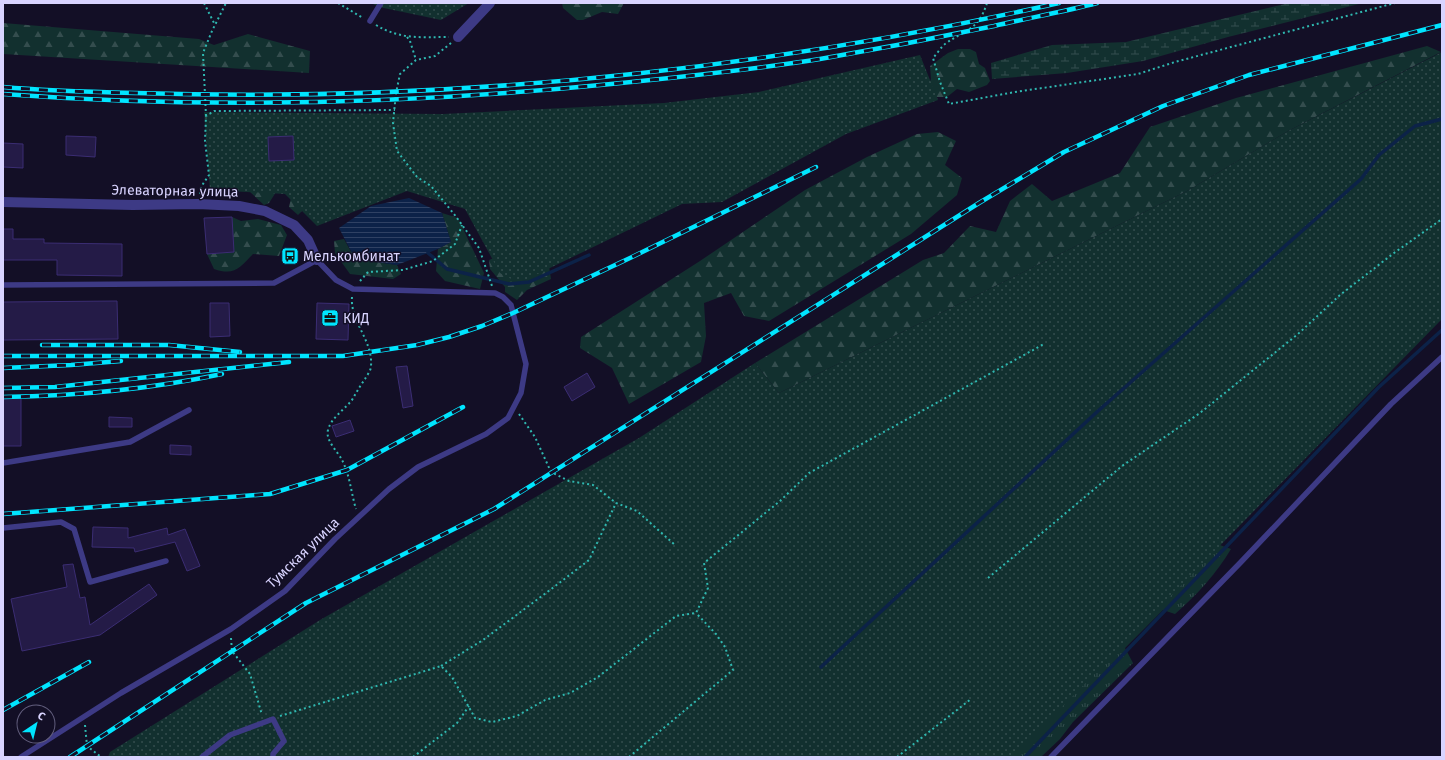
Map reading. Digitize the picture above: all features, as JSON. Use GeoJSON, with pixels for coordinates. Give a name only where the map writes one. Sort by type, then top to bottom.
{"type":"FeatureCollection","features":[{"type":"Feature","properties":{"kind":"street"},"geometry":{"type":"LineString","coordinates":[[458,37],[490,3]]}},
{"type":"Feature","properties":{"kind":"street","name":"Элеваторная улица"},"geometry":{"type":"LineString","coordinates":[[3,202],[133,205],[198,204],[239,206],[265,211],[294,225],[308,240],[317,260]]}},
{"type":"Feature","properties":{"kind":"lane"},"geometry":{"type":"LineString","coordinates":[[370,21],[381,3]]}},
{"type":"Feature","properties":{"kind":"lane"},"geometry":{"type":"LineString","coordinates":[[3,286],[274,283],[317,260]]}},
{"type":"Feature","properties":{"kind":"lane","name":"Элеваторная улица"},"geometry":{"type":"LineString","coordinates":[[317,260],[336,280],[353,289],[495,293],[503,297],[511,305],[526,364]]}},
{"type":"Feature","properties":{"kind":"lane"},"geometry":{"type":"LineString","coordinates":[[1051,757],[1241,562],[1391,404],[1442,357]]}},
{"type":"Feature","properties":{"kind":"lane","name":"Тумская улица"},"geometry":{"type":"LineString","coordinates":[[21,757],[121,693],[231,629],[285,591],[389,489],[418,468],[486,434],[508,418],[521,393],[526,364]]}},
{"type":"Feature","properties":{"kind":"lane"},"geometry":{"type":"LineString","coordinates":[[3,463],[130,442],[189,410]]}},
{"type":"Feature","properties":{"kind":"lane"},"geometry":{"type":"LineString","coordinates":[[3,528],[61,522],[74,529],[90,582],[166,561]]}},
{"type":"Feature","properties":{"kind":"lane"},"geometry":{"type":"LineString","coordinates":[[202,757],[230,734],[273,719],[284,741],[272,757]]}},
{"type":"Feature","properties":{"kind":"path"},"geometry":{"type":"LineString","coordinates":[[204,3],[215,25]]}},
{"type":"Feature","properties":{"kind":"path"},"geometry":{"type":"LineString","coordinates":[[198,204],[201,187],[209,175],[205,141],[206,116],[203,53],[226,3]]}},
{"type":"Feature","properties":{"kind":"path"},"geometry":{"type":"LineString","coordinates":[[338,3],[383,29],[406,37],[458,37]]}},
{"type":"Feature","properties":{"kind":"path"},"geometry":{"type":"LineString","coordinates":[[987,3],[979,21],[967,31],[944,44],[933,58],[940,82],[950,104],[1015,92],[1138,74],[1174,62],[1395,3]]}},
{"type":"Feature","properties":{"kind":"path"},"geometry":{"type":"LineString","coordinates":[[406,37],[410,41],[416,60]]}},
{"type":"Feature","properties":{"kind":"path"},"geometry":{"type":"LineString","coordinates":[[458,37],[435,56],[416,60],[400,74],[396,93],[393,123],[397,151],[417,177],[431,186],[479,248],[491,282]]}},
{"type":"Feature","properties":{"kind":"path"},"geometry":{"type":"LineString","coordinates":[[206,116],[214,111],[395,110]]}},
{"type":"Feature","properties":{"kind":"path"},"geometry":{"type":"LineString","coordinates":[[988,578],[1122,466],[1200,413],[1298,334],[1340,296],[1394,253],[1442,219]]}},
{"type":"Feature","properties":{"kind":"path"},"geometry":{"type":"LineString","coordinates":[[359,517],[347,470],[328,438],[327,431],[332,420],[352,399],[371,367],[371,353],[366,339],[360,330],[352,304],[353,289],[368,272],[403,270],[433,261],[455,244],[462,225]]}},
{"type":"Feature","properties":{"kind":"path"},"geometry":{"type":"LineString","coordinates":[[696,612],[708,588],[704,563],[780,501],[809,473],[1044,344]]}},
{"type":"Feature","properties":{"kind":"path"},"geometry":{"type":"LineString","coordinates":[[514,406],[535,437],[551,472],[569,481],[593,485],[616,503],[637,511],[676,545]]}},
{"type":"Feature","properties":{"kind":"path"},"geometry":{"type":"LineString","coordinates":[[273,719],[441,666],[483,640],[554,588],[589,560],[616,503]]}},
{"type":"Feature","properties":{"kind":"path"},"geometry":{"type":"LineString","coordinates":[[441,666],[452,677],[475,718],[492,722],[517,716],[545,700],[570,693],[598,677],[676,616],[696,612]]}},
{"type":"Feature","properties":{"kind":"path"},"geometry":{"type":"LineString","coordinates":[[629,757],[733,670],[725,647],[716,634],[696,612]]}},
{"type":"Feature","properties":{"kind":"path"},"geometry":{"type":"LineString","coordinates":[[231,629],[232,651],[250,674],[264,722]]}},
{"type":"Feature","properties":{"kind":"path"},"geometry":{"type":"LineString","coordinates":[[897,757],[971,699]]}},
{"type":"Feature","properties":{"kind":"path"},"geometry":{"type":"LineString","coordinates":[[413,757],[456,723],[468,706]]}},
{"type":"Feature","properties":{"kind":"path"},"geometry":{"type":"LineString","coordinates":[[84,717],[87,746],[100,757]]}},
{"type":"Feature","properties":{"kind":"green space"},"geometry":{"type":"Polygon","coordinates":[[[371,3],[469,3],[441,20],[379,7],[371,3]]]}},
{"type":"Feature","properties":{"kind":"green space"},"geometry":{"type":"Polygon","coordinates":[[[562,3],[624,3],[618,14],[602,12],[583,20],[577,20],[563,8],[562,3]]]}},
{"type":"Feature","properties":{"kind":"green space"},"geometry":{"type":"Polygon","coordinates":[[[1289,3],[1363,3],[1228,37],[1143,61],[1067,73],[992,79],[991,63],[1052,45],[1126,42],[1289,3]]]}},
{"type":"Feature","properties":{"kind":"green space"},"geometry":{"type":"Polygon","coordinates":[[[3,23],[199,39],[214,45],[248,34],[310,51],[309,73],[3,54],[3,23]]]}},
{"type":"Feature","properties":{"kind":"green space"},"geometry":{"type":"Polygon","coordinates":[[[1427,46],[1441,52],[1288,131],[1187,191],[779,393],[755,363],[923,260],[944,253],[970,226],[996,232],[1010,201],[1032,184],[1052,201],[1120,173],[1150,127],[1236,98],[1427,46]]]}},
{"type":"Feature","properties":{"kind":"green space"},"geometry":{"type":"Polygon","coordinates":[[[958,49],[970,49],[976,52],[979,64],[985,68],[990,81],[987,85],[969,92],[957,89],[947,97],[934,97],[927,89],[931,79],[930,66],[948,53],[958,49]]]}},
{"type":"Feature","properties":{"kind":"green space"},"geometry":{"type":"Polygon","coordinates":[[[1442,52],[1442,319],[1013,757],[108,757],[110,752],[320,620],[639,438],[755,363],[779,393],[1187,191],[1288,131],[1442,52]]]}},
{"type":"Feature","properties":{"kind":"green space"},"geometry":{"type":"Polygon","coordinates":[[[920,55],[938,100],[846,134],[722,202],[682,204],[519,283],[500,273],[465,209],[407,191],[317,226],[285,194],[210,190],[204,112],[443,114],[664,103],[759,92],[920,55]]]}},
{"type":"Feature","properties":{"kind":"green space"},"geometry":{"type":"Polygon","coordinates":[[[938,132],[956,141],[945,165],[962,178],[957,195],[911,234],[769,321],[744,316],[731,293],[704,303],[706,336],[701,362],[629,404],[612,368],[580,348],[581,337],[700,261],[805,190],[867,157],[917,134],[938,132]]]}},
{"type":"Feature","properties":{"kind":"green space"},"geometry":{"type":"Polygon","coordinates":[[[264,166],[284,168],[309,184],[302,211],[298,215],[289,207],[292,193],[278,189],[269,203],[264,205],[249,191],[264,166]]]}},
{"type":"Feature","properties":{"kind":"green space"},"geometry":{"type":"Polygon","coordinates":[[[442,213],[458,218],[484,273],[480,289],[445,281],[436,271],[438,249],[451,242],[442,213]]]}},
{"type":"Feature","properties":{"kind":"green space"},"geometry":{"type":"Polygon","coordinates":[[[232,217],[241,221],[258,219],[281,225],[287,235],[279,256],[253,254],[240,267],[232,271],[227,272],[214,269],[207,254],[234,252],[232,217]]]}},
{"type":"Feature","properties":{"kind":"green space"},"geometry":{"type":"Polygon","coordinates":[[[344,239],[355,259],[397,265],[401,274],[393,279],[350,274],[335,253],[334,241],[344,239]]]}},
{"type":"Feature","properties":{"kind":"green space"},"geometry":{"type":"Polygon","coordinates":[[[494,258],[549,266],[551,279],[527,290],[517,300],[505,292],[505,287],[490,269],[489,260],[494,258]]]}},
{"type":"Feature","properties":{"kind":"green space"},"geometry":{"type":"Polygon","coordinates":[[[1217,544],[1231,549],[1212,576],[1175,614],[1163,610],[1125,648],[1133,663],[1073,722],[1060,739],[1041,757],[1003,757],[1217,544]]]}},
{"type":"Feature","properties":{"kind":"water"},"geometry":{"type":"Polygon","coordinates":[[[409,198],[442,213],[451,242],[438,249],[397,265],[355,259],[339,228],[371,206],[409,198]]]}},
{"type":"Feature","properties":{"kind":"building"},"geometry":{"type":"Polygon","coordinates":[[[66,136],[96,137],[95,157],[66,155],[66,136]]]}},
{"type":"Feature","properties":{"kind":"building"},"geometry":{"type":"Polygon","coordinates":[[[293,136],[294,160],[269,161],[268,137],[293,136]]]}},
{"type":"Feature","properties":{"kind":"building"},"geometry":{"type":"Polygon","coordinates":[[[3,143],[23,144],[23,168],[3,167],[3,143]]]}},
{"type":"Feature","properties":{"kind":"building"},"geometry":{"type":"Polygon","coordinates":[[[232,217],[234,252],[207,254],[204,218],[232,217]]]}},
{"type":"Feature","properties":{"kind":"building"},"geometry":{"type":"Polygon","coordinates":[[[3,229],[13,229],[13,239],[44,239],[44,243],[122,244],[122,276],[57,275],[57,260],[3,260],[3,229]]]}},
{"type":"Feature","properties":{"kind":"building"},"geometry":{"type":"Polygon","coordinates":[[[117,301],[118,339],[3,340],[3,302],[117,301]]]}},
{"type":"Feature","properties":{"kind":"building"},"geometry":{"type":"Polygon","coordinates":[[[210,303],[229,303],[230,336],[210,337],[210,303]]]}},
{"type":"Feature","properties":{"kind":"building"},"geometry":{"type":"Polygon","coordinates":[[[317,303],[349,304],[348,340],[316,339],[317,303]]]}},
{"type":"Feature","properties":{"kind":"building"},"geometry":{"type":"Polygon","coordinates":[[[407,366],[413,406],[403,408],[396,367],[407,366]]]}},
{"type":"Feature","properties":{"kind":"building"},"geometry":{"type":"Polygon","coordinates":[[[587,373],[595,387],[572,401],[564,387],[587,373]]]}},
{"type":"Feature","properties":{"kind":"building"},"geometry":{"type":"Polygon","coordinates":[[[21,398],[21,446],[3,446],[3,399],[21,398]]]}},
{"type":"Feature","properties":{"kind":"building"},"geometry":{"type":"Polygon","coordinates":[[[109,417],[132,418],[132,427],[109,427],[109,417]]]}},
{"type":"Feature","properties":{"kind":"building"},"geometry":{"type":"Polygon","coordinates":[[[350,420],[354,431],[336,437],[332,426],[350,420]]]}},
{"type":"Feature","properties":{"kind":"building"},"geometry":{"type":"Polygon","coordinates":[[[170,445],[191,446],[191,455],[170,454],[170,445]]]}},
{"type":"Feature","properties":{"kind":"building"},"geometry":{"type":"Polygon","coordinates":[[[93,527],[128,528],[128,538],[167,528],[168,535],[185,529],[200,566],[187,571],[175,542],[135,552],[134,548],[92,547],[93,527]]]}},
{"type":"Feature","properties":{"kind":"building"},"geometry":{"type":"Polygon","coordinates":[[[73,564],[80,598],[85,597],[90,625],[149,584],[157,595],[100,635],[22,651],[11,599],[67,587],[63,565],[73,564]]]}},
{"type":"Feature","properties":{"kind":"waterway"},"geometry":{"type":"LineString","coordinates":[[821,667],[1098,411],[1361,179],[1379,155],[1415,126],[1442,119]]}},
{"type":"Feature","properties":{"kind":"waterway"},"geometry":{"type":"LineString","coordinates":[[428,253],[447,269],[509,284],[529,282],[589,255]]}},
{"type":"Feature","properties":{"kind":"waterway"},"geometry":{"type":"LineString","coordinates":[[1025,757],[1379,387],[1442,330]]}},
{"type":"Feature","properties":{"kind":"railway"},"geometry":{"type":"LineString","coordinates":[[3,87],[86,92],[253,95],[369,93],[485,87],[600,77],[716,64],[831,47],[945,27],[1059,3]]}},
{"type":"Feature","properties":{"kind":"railway"},"geometry":{"type":"LineString","coordinates":[[3,94],[79,99],[231,103],[383,100],[535,91],[716,73],[820,59],[972,30],[1097,3]]}},
{"type":"Feature","properties":{"kind":"railway"},"geometry":{"type":"LineString","coordinates":[[70,757],[306,603],[494,509],[979,203],[1064,152],[1163,106],[1249,75],[1442,25]]}},
{"type":"Feature","properties":{"kind":"railway"},"geometry":{"type":"LineString","coordinates":[[3,356],[343,356],[417,345],[449,337],[482,326],[513,313],[630,258],[816,167]]}},
{"type":"Feature","properties":{"kind":"railway"},"geometry":{"type":"LineString","coordinates":[[42,345],[169,345],[240,352]]}},
{"type":"Feature","properties":{"kind":"railway"},"geometry":{"type":"LineString","coordinates":[[3,368],[121,361]]}},
{"type":"Feature","properties":{"kind":"railway"},"geometry":{"type":"LineString","coordinates":[[3,388],[55,387],[289,362]]}},
{"type":"Feature","properties":{"kind":"railway"},"geometry":{"type":"LineString","coordinates":[[3,397],[113,391],[168,384],[222,374]]}},
{"type":"Feature","properties":{"kind":"railway"},"geometry":{"type":"LineString","coordinates":[[3,514],[270,494],[347,470],[463,407]]}},
{"type":"Feature","properties":{"kind":"railway"},"geometry":{"type":"LineString","coordinates":[[3,710],[89,662]]}},
{"type":"Feature","properties":{"kind":"place","name":"Мелькомбинат"},"geometry":{"type":"Point","coordinates":[290,256]}},
{"type":"Feature","properties":{"kind":"place","name":"КИД"},"geometry":{"type":"Point","coordinates":[330,318]}}]}
